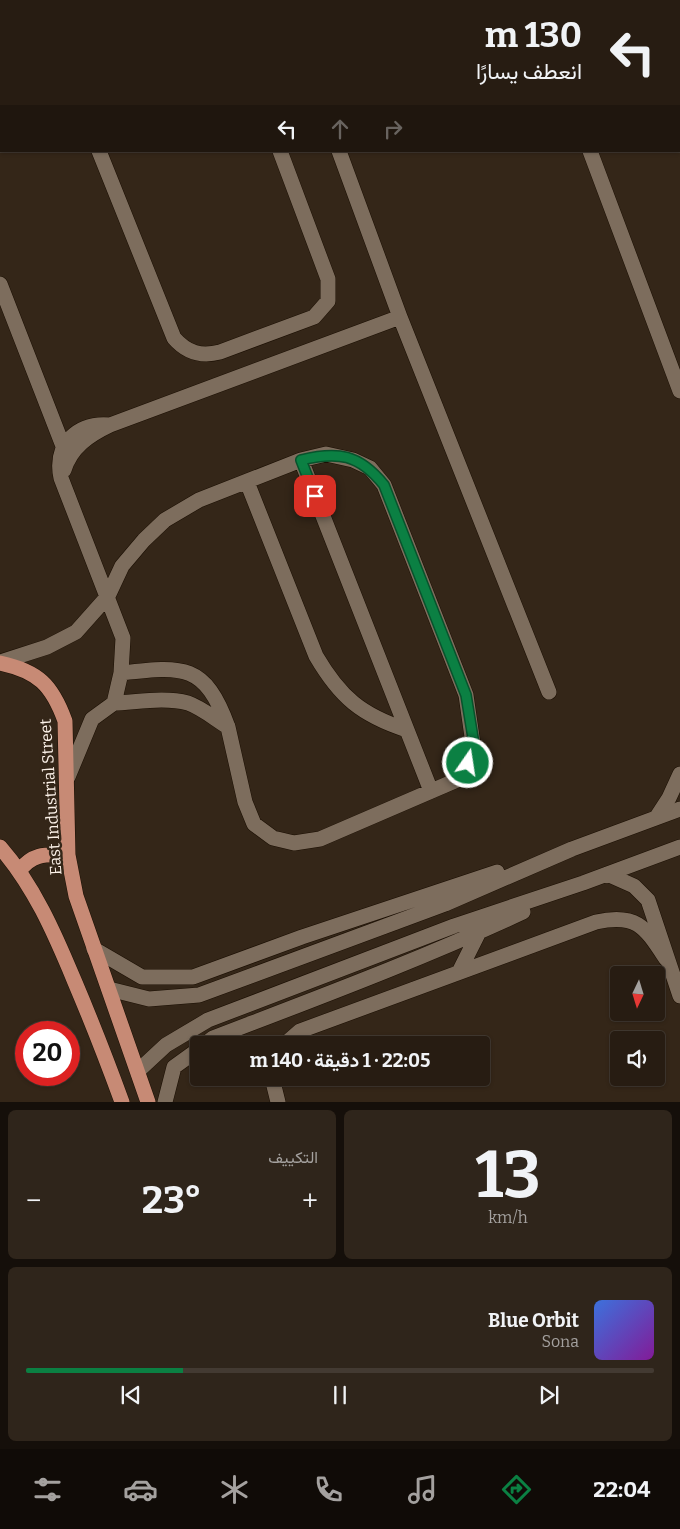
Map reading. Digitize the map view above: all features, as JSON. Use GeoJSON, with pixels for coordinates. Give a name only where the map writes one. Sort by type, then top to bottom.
{"type":"FeatureCollection","features":[{"type":"Feature","properties":{"kind":"main road","name":"East Industrial Street"},"geometry":{"type":"LineString","coordinates":[[0,662],[36,675],[59,703],[65,721],[68,777],[68,855],[76,896],[148,1102]]}},
{"type":"Feature","properties":{"kind":"main road","name":"East Industrial Street"},"geometry":{"type":"LineString","coordinates":[[0,847],[20,870],[50,922],[101,1044],[122,1102]]}},
{"type":"Feature","properties":{"kind":"main road"},"geometry":{"type":"LineString","coordinates":[[20,870],[27,861],[37,856],[68,855]]}},
{"type":"Feature","properties":{"kind":"lane"},"geometry":{"type":"LineString","coordinates":[[100,152],[174,338],[188,351],[204,355],[220,352],[314,318],[328,301],[328,279],[280,152]]}},
{"type":"Feature","properties":{"kind":"lane"},"geometry":{"type":"LineString","coordinates":[[339,152],[400,317],[550,692]]}},
{"type":"Feature","properties":{"kind":"lane"},"geometry":{"type":"LineString","coordinates":[[590,152],[680,391]]}},
{"type":"Feature","properties":{"kind":"lane"},"geometry":{"type":"LineString","coordinates":[[0,284],[63,446]]}},
{"type":"Feature","properties":{"kind":"lane"},"geometry":{"type":"LineString","coordinates":[[61,478],[70,454],[89,437],[110,424],[400,317]]}},
{"type":"Feature","properties":{"kind":"lane"},"geometry":{"type":"LineString","coordinates":[[110,424],[88,426],[78,430],[63,446],[60,457],[61,478],[123,638],[121,674],[114,703]]}},
{"type":"Feature","properties":{"kind":"lane"},"geometry":{"type":"LineString","coordinates":[[0,662],[47,647],[76,632],[108,596],[122,566],[165,520],[200,500],[301,460],[326,454],[353,460],[370,468],[384,485],[393,503],[466,695],[471,715],[474,744],[468,763],[457,780],[320,839],[294,843],[273,838],[254,824],[245,802],[228,727],[218,700],[209,687],[196,676],[160,669],[121,674]]}},
{"type":"Feature","properties":{"kind":"lane"},"geometry":{"type":"LineString","coordinates":[[301,460],[431,791]]}},
{"type":"Feature","properties":{"kind":"lane"},"geometry":{"type":"LineString","coordinates":[[247,482],[316,656],[328,675],[342,692],[377,720],[407,730]]}},
{"type":"Feature","properties":{"kind":"lane"},"geometry":{"type":"LineString","coordinates":[[68,777],[92,719],[114,703],[172,700],[203,710],[228,727]]}},
{"type":"Feature","properties":{"kind":"lane"},"geometry":{"type":"LineString","coordinates":[[656,818],[670,798],[680,774]]}},
{"type":"Feature","properties":{"kind":"lane"},"geometry":{"type":"LineString","coordinates":[[94,949],[142,977],[193,978],[420,896],[572,849],[680,808]]}},
{"type":"Feature","properties":{"kind":"lane"},"geometry":{"type":"LineString","coordinates":[[138,1071],[166,1045],[208,1020],[454,926],[583,883],[680,847]]}},
{"type":"Feature","properties":{"kind":"lane"},"geometry":{"type":"LineString","coordinates":[[109,989],[149,998],[199,995],[445,904],[572,849]]}},
{"type":"Feature","properties":{"kind":"lane"},"geometry":{"type":"LineString","coordinates":[[607,874],[634,886],[648,900],[666,959],[680,996]]}},
{"type":"Feature","properties":{"kind":"lane"},"geometry":{"type":"LineString","coordinates":[[218,1036],[479,932],[583,883]]}},
{"type":"Feature","properties":{"kind":"lane"},"geometry":{"type":"LineString","coordinates":[[294,1036],[300,1031],[459,972],[596,922],[615,918],[632,920],[646,929],[666,959]]}},
{"type":"Feature","properties":{"kind":"lane"},"geometry":{"type":"LineString","coordinates":[[459,972],[479,932]]}},
{"type":"Feature","properties":{"kind":"lane"},"geometry":{"type":"LineString","coordinates":[[165,1102],[174,1067],[190,1055]]}},
{"type":"Feature","properties":{"kind":"lane"},"geometry":{"type":"LineString","coordinates":[[274,1086],[278,1102]]}},
{"type":"Feature","properties":{"kind":"route"},"geometry":{"type":"LineString","coordinates":[[315,496],[301,460],[326,454],[353,460],[370,468],[384,485],[393,503],[466,695],[471,715],[474,744],[468,763]]}}]}
